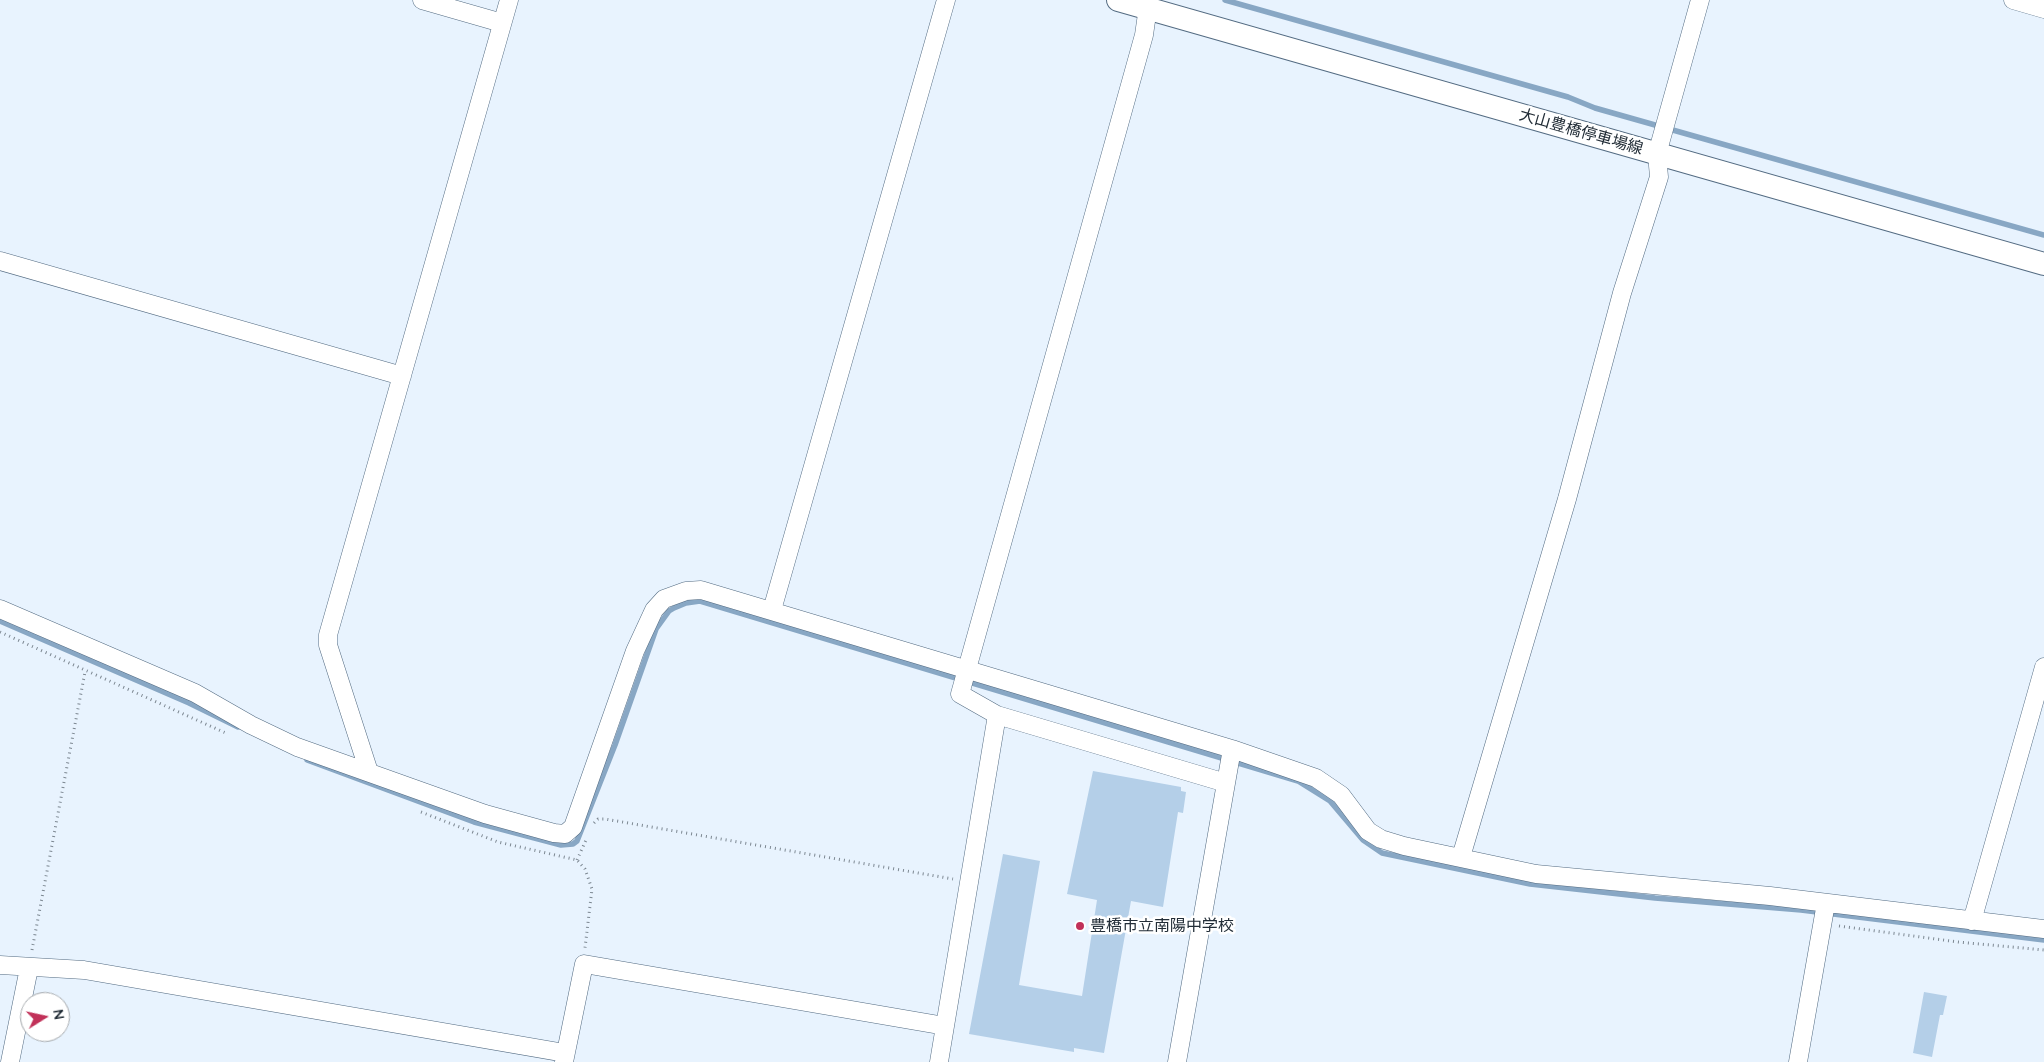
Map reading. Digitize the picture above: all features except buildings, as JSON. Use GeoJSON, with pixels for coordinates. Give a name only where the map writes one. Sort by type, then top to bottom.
{"type":"FeatureCollection","features":[{"type":"Feature","properties":{"kind":"main road","name":"大山豊橋停車場線"},"geometry":{"type":"LineString","coordinates":[[1118,0],[1148,4],[1657,154],[2044,264]]}},
{"type":"Feature","properties":{"kind":"street"},"geometry":{"type":"LineString","coordinates":[[422,0],[502,23]]}},
{"type":"Feature","properties":{"kind":"street"},"geometry":{"type":"LineString","coordinates":[[369,772],[328,645],[328,635],[509,0]]}},
{"type":"Feature","properties":{"kind":"street"},"geometry":{"type":"LineString","coordinates":[[772,610],[946,0]]}},
{"type":"Feature","properties":{"kind":"street"},"geometry":{"type":"LineString","coordinates":[[1461,857],[1567,499],[1622,294],[1659,176],[1657,154],[1700,0]]}},
{"type":"Feature","properties":{"kind":"street"},"geometry":{"type":"LineString","coordinates":[[2013,0],[2044,9]]}},
{"type":"Feature","properties":{"kind":"street"},"geometry":{"type":"LineString","coordinates":[[1148,4],[1144,35],[960,694],[997,715],[1228,777]]}},
{"type":"Feature","properties":{"kind":"street"},"geometry":{"type":"LineString","coordinates":[[0,261],[402,376]]}},
{"type":"Feature","properties":{"kind":"street"},"geometry":{"type":"LineString","coordinates":[[0,609],[195,692],[251,725],[297,747],[485,814],[554,834],[565,834],[573,827],[635,650],[654,610],[664,599],[686,591],[701,590],[968,668],[1232,749],[1328,784],[1341,795],[1368,830],[1382,839],[1536,874],[1823,916],[1972,921],[2044,929]]}},
{"type":"Feature","properties":{"kind":"street"},"geometry":{"type":"LineString","coordinates":[[1972,921],[2044,667]]}},
{"type":"Feature","properties":{"kind":"street"},"geometry":{"type":"LineString","coordinates":[[939,1062],[997,715]]}},
{"type":"Feature","properties":{"kind":"street"},"geometry":{"type":"LineString","coordinates":[[1177,1062],[1232,749]]}},
{"type":"Feature","properties":{"kind":"street"},"geometry":{"type":"LineString","coordinates":[[1798,1062],[1823,916]]}},
{"type":"Feature","properties":{"kind":"street"},"geometry":{"type":"LineString","coordinates":[[0,965],[84,970],[564,1057],[584,964],[945,1026]]}},
{"type":"Feature","properties":{"kind":"street"},"geometry":{"type":"LineString","coordinates":[[10,1062],[29,968]]}},
{"type":"Feature","properties":{"kind":"path"},"geometry":{"type":"LineString","coordinates":[[29,968],[85,672]]}},
{"type":"Feature","properties":{"kind":"path"},"geometry":{"type":"LineString","coordinates":[[590,830],[598,819],[605,819],[970,882]]}},
{"type":"Feature","properties":{"kind":"path"},"geometry":{"type":"LineString","coordinates":[[577,860],[587,838]]}},
{"type":"Feature","properties":{"kind":"path"},"geometry":{"type":"LineString","coordinates":[[1823,916],[1958,942],[2044,950]]}},
{"type":"Feature","properties":{"kind":"waterway"},"geometry":{"type":"LineString","coordinates":[[1225,0],[1568,97],[1595,108],[2044,235]]}},
{"type":"Feature","properties":{"kind":"waterway"},"geometry":{"type":"LineString","coordinates":[[307,760],[474,822],[561,845],[573,844],[577,841],[615,745],[656,629],[669,611],[686,603],[700,601],[1298,781],[1330,801],[1363,840],[1382,853],[1530,884],[1655,898],[1801,910],[2044,940]]}},
{"type":"Feature","properties":{"kind":"waterway"},"geometry":{"type":"LineString","coordinates":[[0,621],[189,703],[238,727]]}},
{"type":"Feature","properties":{"kind":"place","name":"豊橋市立南陽中学校"},"geometry":{"type":"Point","coordinates":[1080,926]}}]}
